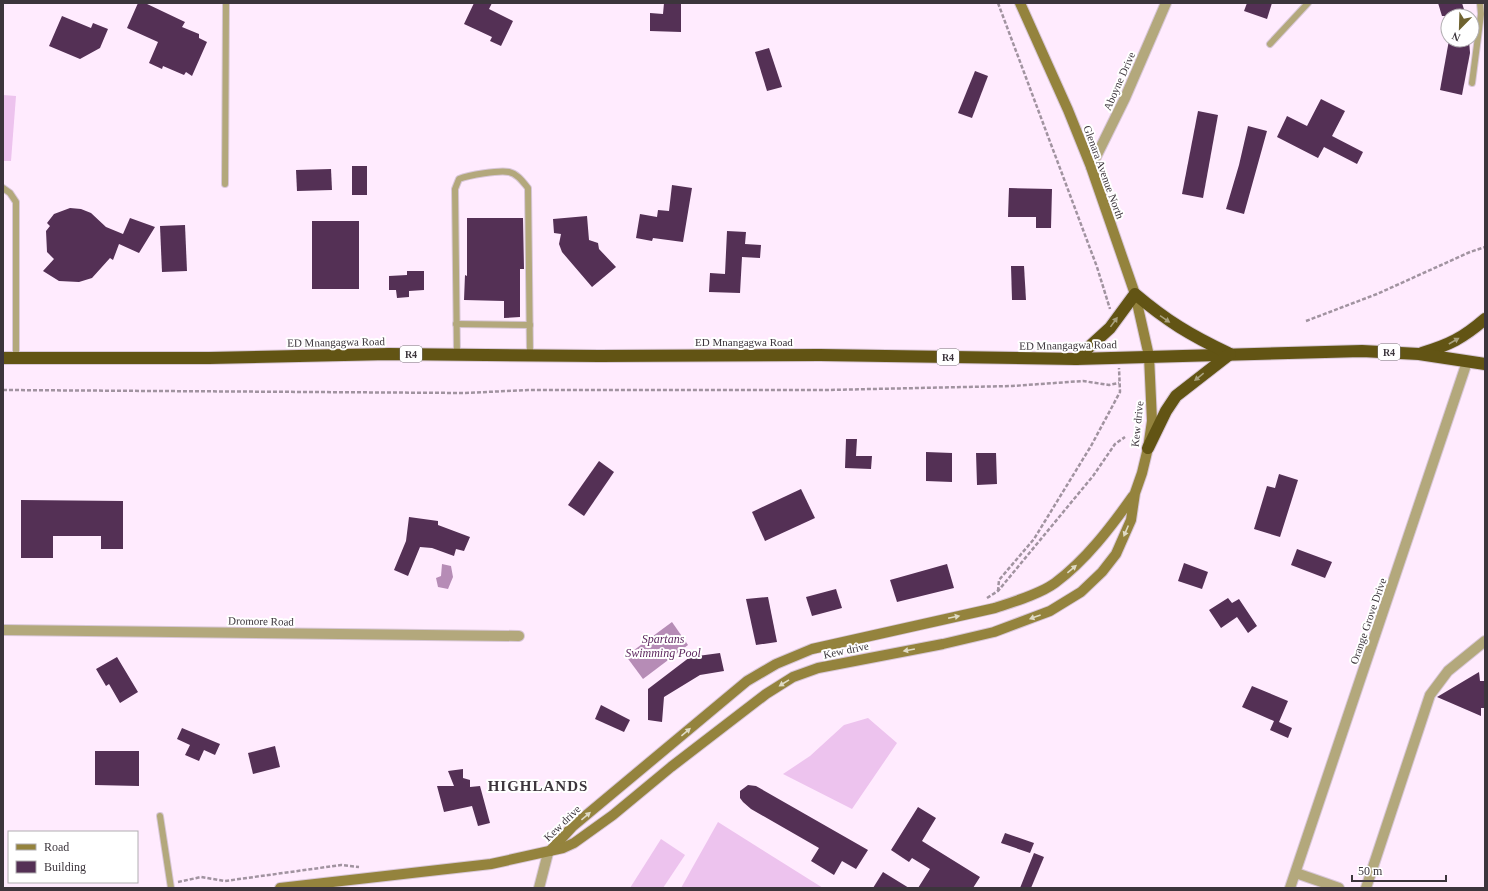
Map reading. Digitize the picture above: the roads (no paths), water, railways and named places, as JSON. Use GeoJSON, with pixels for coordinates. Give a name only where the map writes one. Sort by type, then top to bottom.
{"type":"FeatureCollection","features":[{"type":"Feature","properties":{"kind":"highway"},"geometry":{"type":"LineString","coordinates":[[1076,359],[1110,328],[1135,294],[1160,316],[1192,336],[1230,354],[1176,396],[1166,411],[1148,448]]}},
{"type":"Feature","properties":{"kind":"highway"},"geometry":{"type":"LineString","coordinates":[[1419,354],[1447,346],[1468,334],[1485,319]]}},
{"type":"Feature","properties":{"kind":"highway","name":"ED Mnangagwa Road"},"geometry":{"type":"LineString","coordinates":[[3,358],[209,358],[381,354],[530,356],[820,355],[1076,359],[1362,351],[1419,354],[1485,364]]}},
{"type":"Feature","properties":{"kind":"street","name":"Glenara Avenue North"},"geometry":{"type":"LineString","coordinates":[[1020,3],[1091,167],[1135,294],[1149,356]]}},
{"type":"Feature","properties":{"kind":"street","name":"Aboyne Drive"},"geometry":{"type":"LineString","coordinates":[[1091,167],[1125,98],[1166,3]]}},
{"type":"Feature","properties":{"kind":"street","name":"Kew drive"},"geometry":{"type":"LineString","coordinates":[[280,888],[491,864],[548,853],[574,843],[613,815],[678,762],[766,694],[793,677],[818,668],[943,644],[994,632],[1050,611],[1080,592],[1102,572],[1116,554],[1131,520],[1135,493],[1142,474],[1148,448],[1152,420],[1149,356]]}},
{"type":"Feature","properties":{"kind":"street","name":"Orange Grove Drive"},"geometry":{"type":"LineString","coordinates":[[1290,888],[1467,362]]}},
{"type":"Feature","properties":{"kind":"street","name":"Kew drive"},"geometry":{"type":"LineString","coordinates":[[548,853],[572,828],[746,681],[776,664],[812,649],[995,608],[1016,602],[1054,584],[1081,561],[1135,493]]}},
{"type":"Feature","properties":{"kind":"street","name":"Dromore Road"},"geometry":{"type":"LineString","coordinates":[[3,630],[519,636]]}},
{"type":"Feature","properties":{"kind":"street"},"geometry":{"type":"LineString","coordinates":[[1366,888],[1430,695],[1448,671],[1485,642]]}},
{"type":"Feature","properties":{"kind":"street"},"geometry":{"type":"LineString","coordinates":[[539,888],[548,853]]}},
{"type":"Feature","properties":{"kind":"street"},"geometry":{"type":"LineString","coordinates":[[1296,873],[1339,888]]}},
{"type":"Feature","properties":{"kind":"lane"},"geometry":{"type":"LineString","coordinates":[[225,184],[226,3]]}},
{"type":"Feature","properties":{"kind":"lane"},"geometry":{"type":"LineString","coordinates":[[1270,44],[1308,3]]}},
{"type":"Feature","properties":{"kind":"lane"},"geometry":{"type":"LineString","coordinates":[[1472,83],[1481,14],[1480,3]]}},
{"type":"Feature","properties":{"kind":"lane"},"geometry":{"type":"LineString","coordinates":[[457,355],[455,189],[459,179],[470,174],[509,172],[520,178],[528,188],[530,356]]}},
{"type":"Feature","properties":{"kind":"lane"},"geometry":{"type":"LineString","coordinates":[[3,188],[10,193],[16,202],[16,358]]}},
{"type":"Feature","properties":{"kind":"lane"},"geometry":{"type":"LineString","coordinates":[[456,324],[530,325]]}},
{"type":"Feature","properties":{"kind":"lane"},"geometry":{"type":"LineString","coordinates":[[160,816],[171,886]]}},
{"type":"Feature","properties":{"kind":"water"},"geometry":{"type":"Polygon","coordinates":[[[442,564],[451,566],[453,577],[448,589],[438,587],[436,578],[441,576],[442,564]]]}},
{"type":"Feature","properties":{"kind":"water","name":"Spartans Swimming Pool"},"geometry":{"type":"Polygon","coordinates":[[[672,622],[688,645],[643,679],[626,656],[672,622]]]}},
{"type":"Feature","properties":{"kind":"district","name":"HIGHLANDS"},"geometry":{"type":"Point","coordinates":[538,786]}}]}
